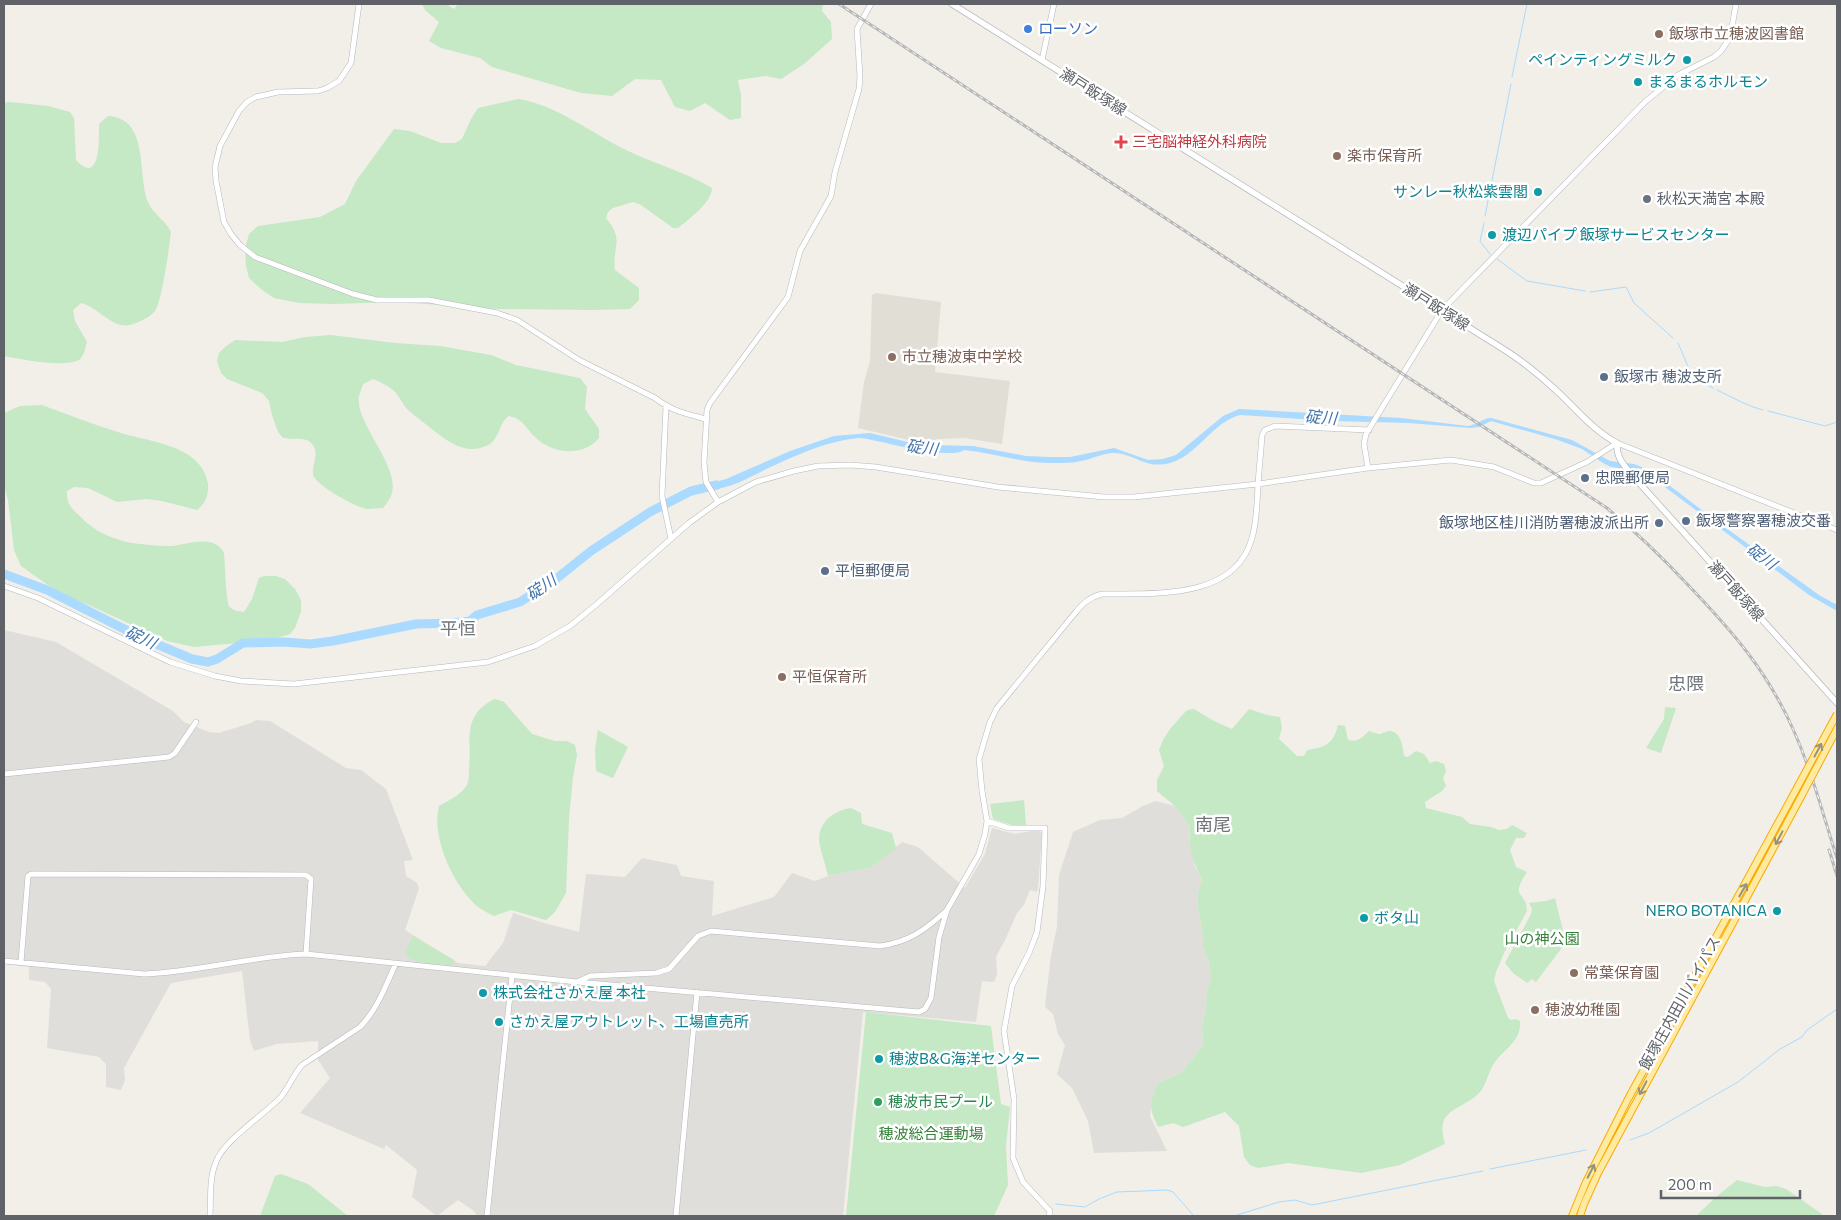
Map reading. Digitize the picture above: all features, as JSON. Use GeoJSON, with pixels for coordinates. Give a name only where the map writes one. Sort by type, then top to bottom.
{"type":"FeatureCollection","features":[{"type":"Feature","properties":{"kind":"highway","name":"飯塚庄内田川バイパス"},"geometry":{"type":"LineString","coordinates":[[1572,1216],[1586,1182],[1632,1092],[1837,714]]}},
{"type":"Feature","properties":{"kind":"highway","name":"飯塚庄内田川バイパス"},"geometry":{"type":"LineString","coordinates":[[1580,1216],[1602,1165],[1837,729]]}},
{"type":"Feature","properties":{"kind":"main road","name":"瀬戸飯塚線"},"geometry":{"type":"LineString","coordinates":[[952,4],[1527,365],[1559,393],[1595,429],[1617,443],[1619,459],[1633,476],[1837,703]]}},
{"type":"Feature","properties":{"kind":"street"},"geometry":{"type":"LineString","coordinates":[[359,4],[350,64],[339,81],[318,91],[278,92],[256,97],[247,102],[239,111],[220,146],[215,167],[224,222],[240,245],[255,257],[353,294],[377,300],[429,300],[497,313],[517,320],[580,360],[655,398],[675,411],[706,419]]}},
{"type":"Feature","properties":{"kind":"street"},"geometry":{"type":"LineString","coordinates":[[718,502],[706,482],[704,463],[707,410],[710,402],[788,297],[800,251],[831,196],[835,172],[859,89],[857,29],[871,4]]}},
{"type":"Feature","properties":{"kind":"street"},"geometry":{"type":"LineString","coordinates":[[1042,60],[1054,4]]}},
{"type":"Feature","properties":{"kind":"street"},"geometry":{"type":"LineString","coordinates":[[1368,468],[1364,444],[1365,438],[1442,310],[1646,101],[1678,75],[1714,57],[1721,51],[1730,38],[1736,4]]}},
{"type":"Feature","properties":{"kind":"street"},"geometry":{"type":"LineString","coordinates":[[666,406],[662,496],[671,539]]}},
{"type":"Feature","properties":{"kind":"street"},"geometry":{"type":"LineString","coordinates":[[4,961],[144,974],[166,973],[280,955],[306,954],[512,976],[919,1012],[925,1009],[931,998],[939,937],[947,910],[979,854],[987,821],[979,759],[985,736],[997,708],[1082,605],[1093,596],[1102,594],[1176,592],[1209,583],[1234,569],[1246,554],[1252,538],[1258,503],[1262,435],[1265,430],[1270,427],[1369,430]]}},
{"type":"Feature","properties":{"kind":"street"},"geometry":{"type":"LineString","coordinates":[[4,586],[38,598],[120,639],[179,665],[215,676],[241,681],[294,684],[488,662],[535,646],[577,620],[671,539],[718,502],[739,490],[776,476],[794,471],[838,465],[876,467],[998,487],[1104,497],[1134,497],[1258,484],[1368,468],[1451,460],[1494,467],[1534,483],[1541,483],[1587,462],[1617,443],[1837,530]]}},
{"type":"Feature","properties":{"kind":"street"},"geometry":{"type":"LineString","coordinates":[[4,774],[169,757],[175,753],[196,722]]}},
{"type":"Feature","properties":{"kind":"street"},"geometry":{"type":"LineString","coordinates":[[987,821],[1009,828],[1045,828],[1043,886],[1037,932],[1029,953],[1012,986],[1004,1031],[1014,1099],[1013,1158],[1023,1182],[1050,1211],[1049,1216]]}},
{"type":"Feature","properties":{"kind":"street"},"geometry":{"type":"LineString","coordinates":[[21,962],[28,876],[31,874],[306,875],[311,879],[306,954]]}},
{"type":"Feature","properties":{"kind":"street"},"geometry":{"type":"LineString","coordinates":[[577,982],[590,976],[656,973],[669,969],[698,936],[705,932],[880,946],[897,944],[911,938],[932,924],[947,910]]}},
{"type":"Feature","properties":{"kind":"street"},"geometry":{"type":"LineString","coordinates":[[210,1216],[213,1174],[216,1161],[224,1149],[281,1096],[296,1071],[302,1065],[366,1022],[372,1014],[396,963]]}},
{"type":"Feature","properties":{"kind":"street"},"geometry":{"type":"LineString","coordinates":[[487,1216],[512,976]]}},
{"type":"Feature","properties":{"kind":"street"},"geometry":{"type":"LineString","coordinates":[[676,1216],[698,992]]}},
{"type":"Feature","properties":{"kind":"shaded area"},"geometry":{"type":"Polygon","coordinates":[[[876,293],[941,302],[935,372],[1010,381],[1002,444],[964,438],[913,441],[858,428],[864,382],[870,361],[872,295],[876,293]]]}},
{"type":"Feature","properties":{"kind":"shaded area"},"geometry":{"type":"Polygon","coordinates":[[[4,630],[56,642],[173,711],[184,722],[209,732],[219,733],[256,720],[270,721],[346,768],[361,770],[386,789],[413,860],[404,861],[406,876],[417,883],[419,888],[405,930],[458,963],[485,966],[503,943],[513,913],[579,932],[586,874],[625,877],[642,858],[677,865],[681,876],[714,881],[712,916],[774,897],[792,873],[815,881],[828,876],[872,867],[902,842],[918,847],[965,888],[985,854],[992,828],[1015,834],[1037,830],[1042,833],[1037,892],[1030,890],[1024,905],[1017,913],[996,957],[997,974],[994,982],[982,981],[976,1022],[863,1012],[843,1216],[477,1216],[474,1211],[458,1200],[437,1216],[412,1197],[417,1170],[386,1145],[384,1149],[300,1113],[330,1078],[318,1060],[318,1041],[276,1044],[254,1051],[250,1040],[242,971],[171,983],[124,1068],[125,1080],[121,1090],[106,1087],[106,1064],[99,1057],[47,1048],[51,989],[45,982],[29,980],[29,967],[4,964],[4,630]]]}},
{"type":"Feature","properties":{"kind":"shaded area"},"geometry":{"type":"Polygon","coordinates":[[[1156,801],[1175,806],[1190,827],[1189,837],[1195,867],[1202,879],[1197,896],[1203,948],[1208,959],[1211,978],[1202,1025],[1203,1046],[1182,1072],[1157,1084],[1153,1094],[1150,1116],[1167,1151],[1094,1153],[1088,1121],[1072,1088],[1057,1074],[1065,1045],[1058,1034],[1053,1014],[1045,1007],[1051,955],[1057,927],[1059,875],[1073,832],[1100,820],[1122,818],[1156,801]]]}},
{"type":"Feature","properties":{"kind":"green space"},"geometry":{"type":"Polygon","coordinates":[[[422,4],[446,4],[454,9],[458,4],[823,4],[822,11],[831,22],[832,39],[804,64],[781,79],[766,76],[738,80],[741,95],[741,118],[730,120],[705,103],[690,111],[675,107],[661,80],[635,79],[612,96],[581,93],[492,67],[480,58],[441,48],[429,41],[439,22],[425,10],[422,4]]]}},
{"type":"Feature","properties":{"kind":"green space"},"geometry":{"type":"Polygon","coordinates":[[[518,99],[532,102],[560,113],[626,150],[712,188],[704,204],[678,228],[673,228],[641,205],[633,202],[613,208],[608,212],[606,218],[615,232],[616,238],[615,270],[639,288],[639,300],[630,309],[498,309],[397,302],[299,303],[274,298],[249,278],[245,249],[249,234],[258,226],[320,217],[345,204],[356,181],[394,129],[410,131],[441,143],[455,143],[462,139],[478,108],[518,99]]]}},
{"type":"Feature","properties":{"kind":"green space"},"geometry":{"type":"Polygon","coordinates":[[[4,103],[48,106],[70,112],[74,118],[76,160],[84,167],[90,168],[97,157],[99,124],[108,116],[121,119],[130,126],[140,150],[148,202],[171,232],[163,286],[155,311],[149,317],[139,322],[123,325],[111,321],[81,303],[73,310],[75,321],[87,342],[82,357],[72,362],[42,362],[4,356],[4,103]]]}},
{"type":"Feature","properties":{"kind":"green space"},"geometry":{"type":"Polygon","coordinates":[[[331,335],[395,343],[440,346],[491,355],[516,365],[580,378],[587,387],[585,409],[599,429],[599,438],[592,444],[577,451],[559,450],[543,443],[518,419],[509,416],[503,422],[496,438],[490,444],[473,449],[457,446],[449,442],[407,409],[393,390],[373,379],[363,384],[359,396],[360,407],[364,420],[391,474],[393,487],[390,498],[383,508],[362,508],[336,495],[320,484],[313,474],[316,455],[312,444],[303,439],[283,438],[278,432],[269,401],[262,393],[227,379],[221,373],[217,361],[219,353],[235,340],[282,342],[305,337],[331,335]]]}},
{"type":"Feature","properties":{"kind":"green space"},"geometry":{"type":"Polygon","coordinates":[[[42,405],[108,429],[172,447],[195,460],[204,471],[208,484],[206,499],[197,510],[146,499],[117,502],[88,488],[74,487],[67,491],[69,503],[72,509],[93,528],[116,539],[132,543],[163,546],[200,542],[214,543],[224,553],[228,602],[229,606],[234,610],[244,612],[252,599],[259,578],[276,576],[285,579],[295,589],[301,600],[301,611],[295,628],[290,634],[270,640],[194,647],[167,641],[91,606],[62,595],[21,566],[14,550],[8,500],[4,485],[4,413],[20,406],[42,405]]]}},
{"type":"Feature","properties":{"kind":"green space"},"geometry":{"type":"Polygon","coordinates":[[[495,699],[504,702],[532,734],[555,741],[567,741],[575,745],[577,755],[569,819],[566,893],[555,912],[546,920],[511,910],[494,916],[479,907],[460,886],[452,873],[441,846],[437,818],[439,806],[458,795],[467,785],[470,759],[470,729],[477,713],[484,705],[495,699]]]}},
{"type":"Feature","properties":{"kind":"green space"},"geometry":{"type":"Polygon","coordinates":[[[1665,707],[1676,708],[1661,753],[1646,748],[1664,719],[1665,707]]]}},
{"type":"Feature","properties":{"kind":"green space"},"geometry":{"type":"Polygon","coordinates":[[[1194,709],[1232,729],[1249,709],[1280,717],[1282,728],[1279,739],[1297,756],[1304,756],[1307,750],[1319,748],[1331,741],[1338,725],[1345,726],[1348,740],[1351,741],[1360,739],[1369,731],[1381,734],[1388,731],[1393,732],[1401,740],[1404,756],[1408,757],[1416,751],[1424,754],[1430,763],[1436,761],[1444,764],[1446,771],[1443,778],[1446,786],[1442,791],[1425,802],[1426,808],[1462,817],[1470,824],[1499,830],[1507,829],[1512,825],[1527,833],[1524,838],[1516,838],[1510,850],[1516,867],[1527,872],[1519,887],[1519,891],[1526,904],[1527,911],[1504,953],[1494,981],[1508,1018],[1520,1021],[1520,1028],[1512,1044],[1492,1066],[1480,1092],[1449,1113],[1445,1118],[1443,1133],[1445,1144],[1400,1165],[1361,1173],[1288,1163],[1258,1168],[1250,1165],[1244,1157],[1239,1126],[1225,1112],[1183,1127],[1173,1123],[1158,1127],[1151,1106],[1154,1091],[1157,1084],[1182,1072],[1203,1046],[1202,1025],[1211,978],[1208,959],[1203,948],[1197,896],[1202,879],[1192,854],[1190,827],[1175,806],[1157,791],[1157,780],[1164,766],[1159,750],[1163,740],[1187,710],[1194,709]]]}},
{"type":"Feature","properties":{"kind":"green space"},"geometry":{"type":"Polygon","coordinates":[[[598,730],[628,747],[613,778],[596,771],[595,749],[598,730]]]}},
{"type":"Feature","properties":{"kind":"green space"},"geometry":{"type":"Polygon","coordinates":[[[1024,800],[1026,825],[1012,825],[993,819],[990,804],[1024,800]]]}},
{"type":"Feature","properties":{"kind":"green space"},"geometry":{"type":"Polygon","coordinates":[[[851,808],[861,813],[862,824],[892,833],[896,848],[872,867],[828,876],[819,842],[822,826],[830,817],[840,811],[851,808]]]}},
{"type":"Feature","properties":{"kind":"green space","name":"山の神公園"},"geometry":{"type":"Polygon","coordinates":[[[1555,898],[1565,939],[1564,945],[1536,982],[1532,979],[1527,983],[1513,973],[1505,963],[1531,914],[1532,909],[1529,903],[1555,898]]]}},
{"type":"Feature","properties":{"kind":"green space"},"geometry":{"type":"Polygon","coordinates":[[[413,936],[454,960],[453,965],[425,963],[407,956],[406,951],[413,936]]]}},
{"type":"Feature","properties":{"kind":"green space","name":"穂波総合運動場"},"geometry":{"type":"Polygon","coordinates":[[[866,1012],[991,1026],[1001,1104],[1010,1107],[1006,1146],[1008,1185],[994,1216],[846,1216],[866,1012]]]}},
{"type":"Feature","properties":{"kind":"green space"},"geometry":{"type":"Polygon","coordinates":[[[281,1174],[308,1184],[348,1216],[260,1216],[275,1176],[281,1174]]]}},
{"type":"Feature","properties":{"kind":"green space"},"geometry":{"type":"Polygon","coordinates":[[[1737,1180],[1765,1187],[1776,1186],[1786,1189],[1822,1214],[1820,1216],[1696,1216],[1737,1180]]]}},
{"type":"Feature","properties":{"kind":"water"},"geometry":{"type":"Polygon","coordinates":[[[1239,409],[1401,418],[1468,426],[1491,418],[1572,440],[1610,461],[1634,464],[1649,470],[1819,595],[1837,605],[1837,611],[1809,595],[1645,472],[1611,467],[1582,449],[1558,440],[1491,421],[1479,427],[1471,428],[1409,423],[1332,421],[1240,415],[1222,424],[1182,458],[1173,462],[1156,465],[1114,453],[1075,462],[1043,463],[964,450],[948,453],[924,451],[859,438],[838,441],[816,448],[728,486],[711,490],[708,484],[726,479],[790,451],[834,436],[870,433],[914,445],[931,447],[933,445],[973,446],[1026,456],[1070,457],[1114,448],[1148,460],[1163,459],[1176,455],[1223,416],[1239,409]]]}},
{"type":"Feature","properties":{"kind":"waterway"},"geometry":{"type":"LineString","coordinates":[[1512,77],[1527,4]]}},
{"type":"Feature","properties":{"kind":"waterway"},"geometry":{"type":"LineString","coordinates":[[1485,216],[1511,84]]}},
{"type":"Feature","properties":{"kind":"waterway"},"geometry":{"type":"LineString","coordinates":[[1484,223],[1480,241],[1490,254]]}},
{"type":"Feature","properties":{"kind":"waterway"},"geometry":{"type":"LineString","coordinates":[[1497,259],[1527,281],[1585,291]]}},
{"type":"Feature","properties":{"kind":"waterway"},"geometry":{"type":"LineString","coordinates":[[1590,292],[1626,287],[1634,303],[1673,338]]}},
{"type":"Feature","properties":{"kind":"waterway"},"geometry":{"type":"LineString","coordinates":[[1678,343],[1693,378],[1713,388]]}},
{"type":"Feature","properties":{"kind":"waterway"},"geometry":{"type":"LineString","coordinates":[[1717,390],[1745,404],[1763,410]]}},
{"type":"Feature","properties":{"kind":"waterway"},"geometry":{"type":"LineString","coordinates":[[1768,411],[1825,426],[1837,422]]}},
{"type":"Feature","properties":{"kind":"waterway","name":"碇川"},"geometry":{"type":"LineString","coordinates":[[4,574],[47,590],[142,638],[192,659],[208,662],[217,659],[243,643],[285,642],[310,644],[416,624],[470,621],[477,615],[520,602],[556,579],[591,551],[650,512],[691,491],[717,485]]}},
{"type":"Feature","properties":{"kind":"waterway"},"geometry":{"type":"LineString","coordinates":[[1630,1140],[1649,1133],[1738,1082],[1780,1049],[1802,1037],[1807,1030],[1837,1009]]}},
{"type":"Feature","properties":{"kind":"waterway"},"geometry":{"type":"LineString","coordinates":[[1490,1169],[1586,1150]]}},
{"type":"Feature","properties":{"kind":"waterway"},"geometry":{"type":"LineString","coordinates":[[1234,1216],[1279,1202],[1295,1200],[1312,1205],[1483,1171]]}},
{"type":"Feature","properties":{"kind":"waterway"},"geometry":{"type":"LineString","coordinates":[[1056,1204],[1085,1207],[1117,1192],[1167,1190],[1173,1192],[1194,1216]]}},
{"type":"Feature","properties":{"kind":"railway"},"geometry":{"type":"LineString","coordinates":[[839,4],[1618,517],[1659,555],[1705,603],[1748,653],[1760,670],[1783,708],[1800,745],[1837,858]]}},
{"type":"Feature","properties":{"kind":"railway"},"geometry":{"type":"LineString","coordinates":[[1829,850],[1837,876]]}},
{"type":"Feature","properties":{"kind":"place","name":"ローソン"},"geometry":{"type":"Point","coordinates":[1028,29]}},
{"type":"Feature","properties":{"kind":"place","name":"飯塚市立穂波図書館"},"geometry":{"type":"Point","coordinates":[1659,34]}},
{"type":"Feature","properties":{"kind":"place","name":"ペインティングミルク"},"geometry":{"type":"Point","coordinates":[1687,60]}},
{"type":"Feature","properties":{"kind":"place","name":"まるまるホルモン"},"geometry":{"type":"Point","coordinates":[1638,82]}},
{"type":"Feature","properties":{"kind":"place","name":"三宅脳神経外科病院"},"geometry":{"type":"Point","coordinates":[1121,142]}},
{"type":"Feature","properties":{"kind":"place","name":"楽市保育所"},"geometry":{"type":"Point","coordinates":[1337,156]}},
{"type":"Feature","properties":{"kind":"place","name":"サンレー秋松紫雲閣"},"geometry":{"type":"Point","coordinates":[1538,192]}},
{"type":"Feature","properties":{"kind":"place","name":"秋松天満宮 本殿"},"geometry":{"type":"Point","coordinates":[1647,199]}},
{"type":"Feature","properties":{"kind":"place","name":"渡辺パイプ 飯塚サービスセンター"},"geometry":{"type":"Point","coordinates":[1492,235]}},
{"type":"Feature","properties":{"kind":"place","name":"市立穂波東中学校"},"geometry":{"type":"Point","coordinates":[892,357]}},
{"type":"Feature","properties":{"kind":"place","name":"飯塚市 穂波支所"},"geometry":{"type":"Point","coordinates":[1604,377]}},
{"type":"Feature","properties":{"kind":"place","name":"忠隈郵便局"},"geometry":{"type":"Point","coordinates":[1585,478]}},
{"type":"Feature","properties":{"kind":"place","name":"飯塚警察署穂波交番"},"geometry":{"type":"Point","coordinates":[1686,521]}},
{"type":"Feature","properties":{"kind":"place","name":"飯塚地区桂川消防署穂波派出所"},"geometry":{"type":"Point","coordinates":[1659,523]}},
{"type":"Feature","properties":{"kind":"place","name":"平恒郵便局"},"geometry":{"type":"Point","coordinates":[825,571]}},
{"type":"Feature","properties":{"kind":"place","name":"平恒保育所"},"geometry":{"type":"Point","coordinates":[782,677]}},
{"type":"Feature","properties":{"kind":"place","name":"NERO BOTANICA"},"geometry":{"type":"Point","coordinates":[1777,911]}},
{"type":"Feature","properties":{"kind":"place","name":"ボタ山"},"geometry":{"type":"Point","coordinates":[1364,918]}},
{"type":"Feature","properties":{"kind":"place","name":"常葉保育園"},"geometry":{"type":"Point","coordinates":[1574,973]}},
{"type":"Feature","properties":{"kind":"place","name":"株式会社さかえ屋 本社"},"geometry":{"type":"Point","coordinates":[483,993]}},
{"type":"Feature","properties":{"kind":"place","name":"穂波幼稚園"},"geometry":{"type":"Point","coordinates":[1535,1010]}},
{"type":"Feature","properties":{"kind":"place","name":"さかえ屋アウトレット、工場直売所"},"geometry":{"type":"Point","coordinates":[499,1022]}},
{"type":"Feature","properties":{"kind":"place","name":"穂波B&G海洋センター"},"geometry":{"type":"Point","coordinates":[879,1059]}},
{"type":"Feature","properties":{"kind":"place","name":"穂波市民プール"},"geometry":{"type":"Point","coordinates":[878,1102]}},
{"type":"Feature","properties":{"kind":"district","name":"平恒"},"geometry":{"type":"Point","coordinates":[458,629]}},
{"type":"Feature","properties":{"kind":"district","name":"忠隈"},"geometry":{"type":"Point","coordinates":[1686,684]}},
{"type":"Feature","properties":{"kind":"district","name":"南尾"},"geometry":{"type":"Point","coordinates":[1213,825]}}]}
